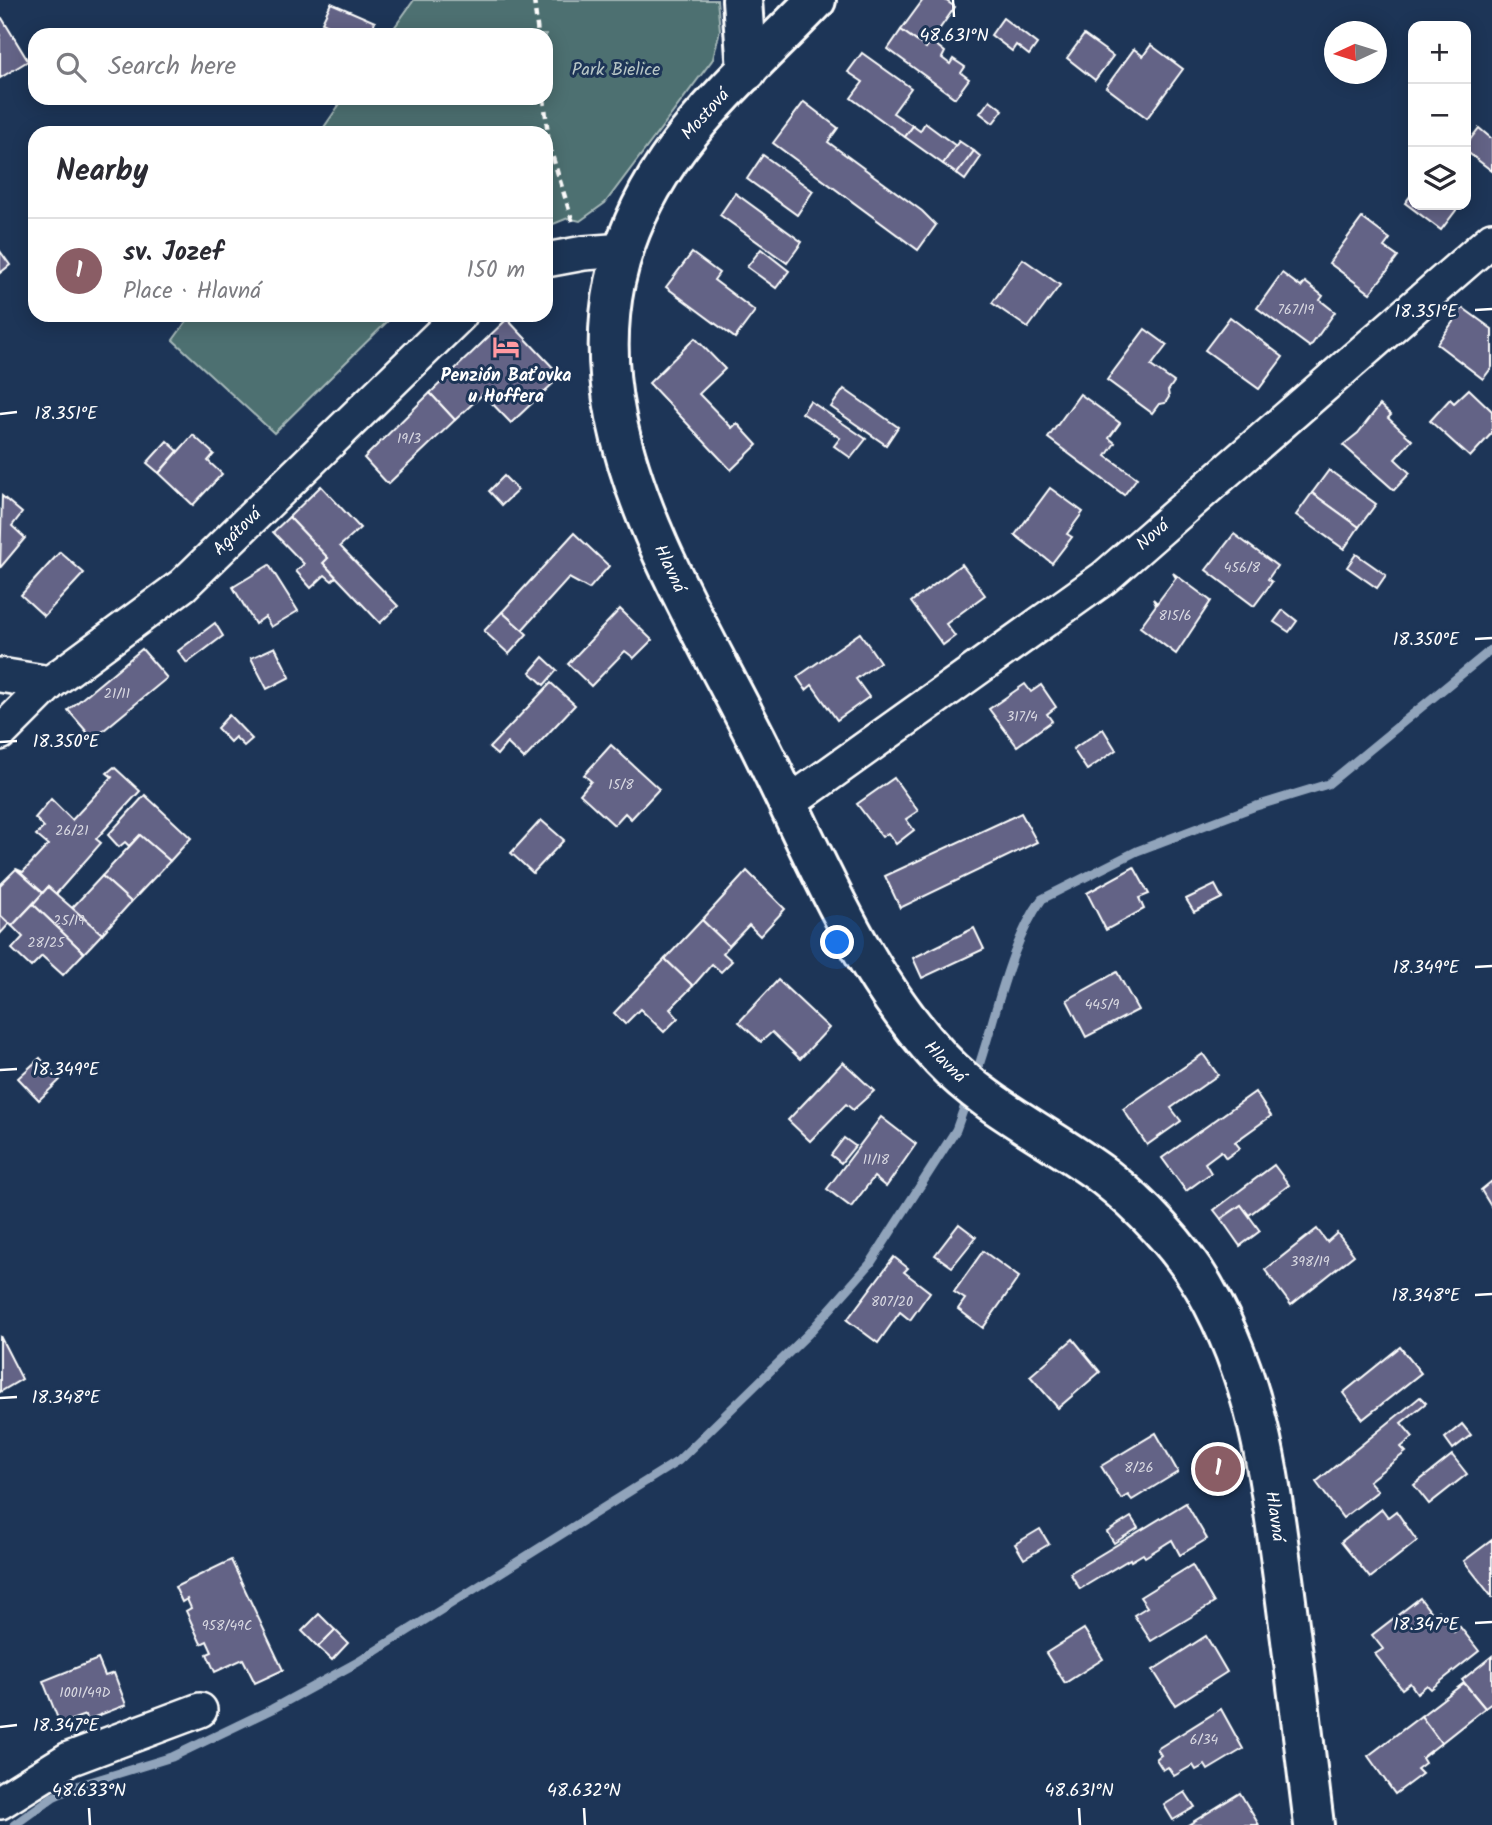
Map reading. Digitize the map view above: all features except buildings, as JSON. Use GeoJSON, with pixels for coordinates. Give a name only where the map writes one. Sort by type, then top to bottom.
{"type":"FeatureCollection","features":[{"type":"Feature","properties":{"kind":"main road"},"geometry":{"type":"LineString","coordinates":[[742,0],[747,71]]}},
{"type":"Feature","properties":{"kind":"main road","name":"Mostová"},"geometry":{"type":"LineString","coordinates":[[624,250],[642,207],[679,145],[816,0]]}},
{"type":"Feature","properties":{"kind":"main road","name":"Hlavná"},"geometry":{"type":"LineString","coordinates":[[624,250],[614,287],[608,330],[607,370],[615,426],[645,513],[854,935],[905,1019],[947,1065],[1003,1109],[1107,1179],[1143,1212],[1201,1282],[1243,1367],[1271,1489],[1314,1825]]}},
{"type":"Feature","properties":{"kind":"street","name":"Nová"},"geometry":{"type":"LineString","coordinates":[[789,803],[1104,578],[1492,239]]}},
{"type":"Feature","properties":{"kind":"street"},"geometry":{"type":"LineString","coordinates":[[553,259],[624,250]]}},
{"type":"Feature","properties":{"kind":"street","name":"Agátová"},"geometry":{"type":"LineString","coordinates":[[0,733],[50,683],[183,585],[453,322]]}},
{"type":"Feature","properties":{"kind":"street"},"geometry":{"type":"LineString","coordinates":[[0,675],[50,683]]}},
{"type":"Feature","properties":{"kind":"street"},"geometry":{"type":"LineString","coordinates":[[0,1802],[69,1759],[200,1710]]}},
{"type":"Feature","properties":{"kind":"path"},"geometry":{"type":"LineString","coordinates":[[534,0],[537,28]]}},
{"type":"Feature","properties":{"kind":"path"},"geometry":{"type":"LineString","coordinates":[[545,105],[547,126]]}},
{"type":"Feature","properties":{"kind":"path"},"geometry":{"type":"LineString","coordinates":[[553,158],[574,227]]}},
{"type":"Feature","properties":{"kind":"green space","name":"Park Bielice"},"geometry":{"type":"Polygon","coordinates":[[[414,0],[717,0],[720,30],[713,59],[605,203],[580,221],[568,218],[553,224],[553,126],[325,126],[339,105],[553,105],[553,28],[394,28],[414,0]]]}},
{"type":"Feature","properties":{"kind":"green space"},"geometry":{"type":"Polygon","coordinates":[[[186,322],[387,322],[274,433],[173,340],[186,322]]]}},
{"type":"Feature","properties":{"kind":"waterway"},"geometry":{"type":"LineString","coordinates":[[975,1077],[1011,961],[1030,918],[1042,899],[1137,851],[1253,807],[1328,784],[1492,649]]}},
{"type":"Feature","properties":{"kind":"waterway"},"geometry":{"type":"LineString","coordinates":[[14,1825],[53,1797],[77,1786],[172,1757],[272,1709],[358,1662],[678,1461],[808,1334],[870,1264],[956,1130],[968,1097]]}},
{"type":"Feature","properties":{"kind":"place","name":"Penzión Baťovka u Hoffera"},"geometry":{"type":"Point","coordinates":[506,347]}},
{"type":"Feature","properties":{"kind":"place","name":"sv. Jozef"},"geometry":{"type":"Point","coordinates":[1218,1469]}}]}
